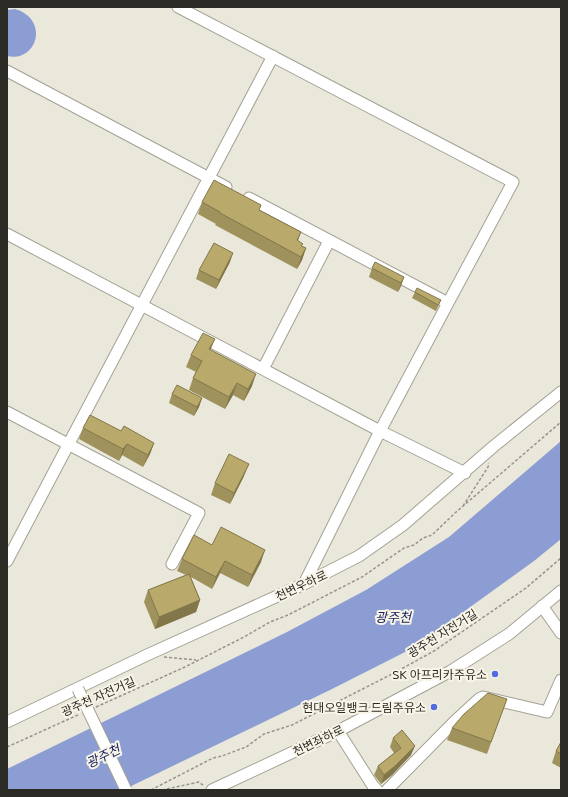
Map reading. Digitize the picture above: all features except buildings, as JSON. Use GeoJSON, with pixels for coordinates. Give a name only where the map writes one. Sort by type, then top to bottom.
{"type":"FeatureCollection","features":[{"type":"Feature","properties":{"kind":"street"},"geometry":{"type":"LineString","coordinates":[[178,7],[513,182],[380,431],[304,584]]}},
{"type":"Feature","properties":{"kind":"street"},"geometry":{"type":"LineString","coordinates":[[7,561],[273,56]]}},
{"type":"Feature","properties":{"kind":"street"},"geometry":{"type":"LineString","coordinates":[[7,71],[448,303]]}},
{"type":"Feature","properties":{"kind":"street"},"geometry":{"type":"LineString","coordinates":[[7,234],[380,431],[465,473]]}},
{"type":"Feature","properties":{"kind":"street"},"geometry":{"type":"LineString","coordinates":[[263,369],[329,241]]}},
{"type":"Feature","properties":{"kind":"street","name":"천변우하로"},"geometry":{"type":"LineString","coordinates":[[7,722],[148,655],[304,584],[365,552],[403,525],[465,473],[494,446],[561,392]]}},
{"type":"Feature","properties":{"kind":"street"},"geometry":{"type":"LineString","coordinates":[[7,412],[199,513],[172,564]]}},
{"type":"Feature","properties":{"kind":"street","name":"천변좌하로"},"geometry":{"type":"LineString","coordinates":[[212,790],[338,731],[451,671],[509,634],[561,591]]}},
{"type":"Feature","properties":{"kind":"street"},"geometry":{"type":"LineString","coordinates":[[542,606],[561,634]]}},
{"type":"Feature","properties":{"kind":"street"},"geometry":{"type":"LineString","coordinates":[[387,790],[455,721],[479,699],[483,697],[547,712],[561,680]]}},
{"type":"Feature","properties":{"kind":"street"},"geometry":{"type":"LineString","coordinates":[[78,689],[126,790]]}},
{"type":"Feature","properties":{"kind":"street"},"geometry":{"type":"LineString","coordinates":[[338,731],[377,790]]}},
{"type":"Feature","properties":{"kind":"path","name":"광주천 자전거길"},"geometry":{"type":"LineString","coordinates":[[94,708],[185,667],[270,622],[288,615],[362,577],[404,548],[414,545],[423,538],[432,535],[561,422]]}},
{"type":"Feature","properties":{"kind":"path","name":"광주천 자전거길"},"geometry":{"type":"LineString","coordinates":[[462,508],[488,467],[490,460]]}},
{"type":"Feature","properties":{"kind":"path","name":"광주천 자전거길"},"geometry":{"type":"LineString","coordinates":[[151,790],[213,758],[246,747],[264,734],[292,725],[434,651],[503,605],[526,588],[561,558]]}},
{"type":"Feature","properties":{"kind":"path"},"geometry":{"type":"LineString","coordinates":[[161,657],[196,660]]}},
{"type":"Feature","properties":{"kind":"path","name":"광주천 자전거길"},"geometry":{"type":"LineString","coordinates":[[7,747],[80,714]]}},
{"type":"Feature","properties":{"kind":"path"},"geometry":{"type":"LineString","coordinates":[[162,790],[199,782],[208,790]]}},
{"type":"Feature","properties":{"kind":"water"},"geometry":{"type":"Polygon","coordinates":[[[15,9],[26,14],[33,22],[36,30],[35,39],[32,47],[26,53],[17,56],[7,56],[7,10],[15,9]]]}},
{"type":"Feature","properties":{"kind":"water","name":"광주천"},"geometry":{"type":"Polygon","coordinates":[[[561,441],[561,539],[534,561],[415,647],[330,690],[123,790],[7,790],[7,769],[287,632],[366,590],[449,537],[561,441]]]}},
{"type":"Feature","properties":{"kind":"place","name":"SK 아프리카주유소"},"geometry":{"type":"Point","coordinates":[495,674]}},
{"type":"Feature","properties":{"kind":"place","name":"현대오일뱅크 드림주유소"},"geometry":{"type":"Point","coordinates":[434,707]}}]}
